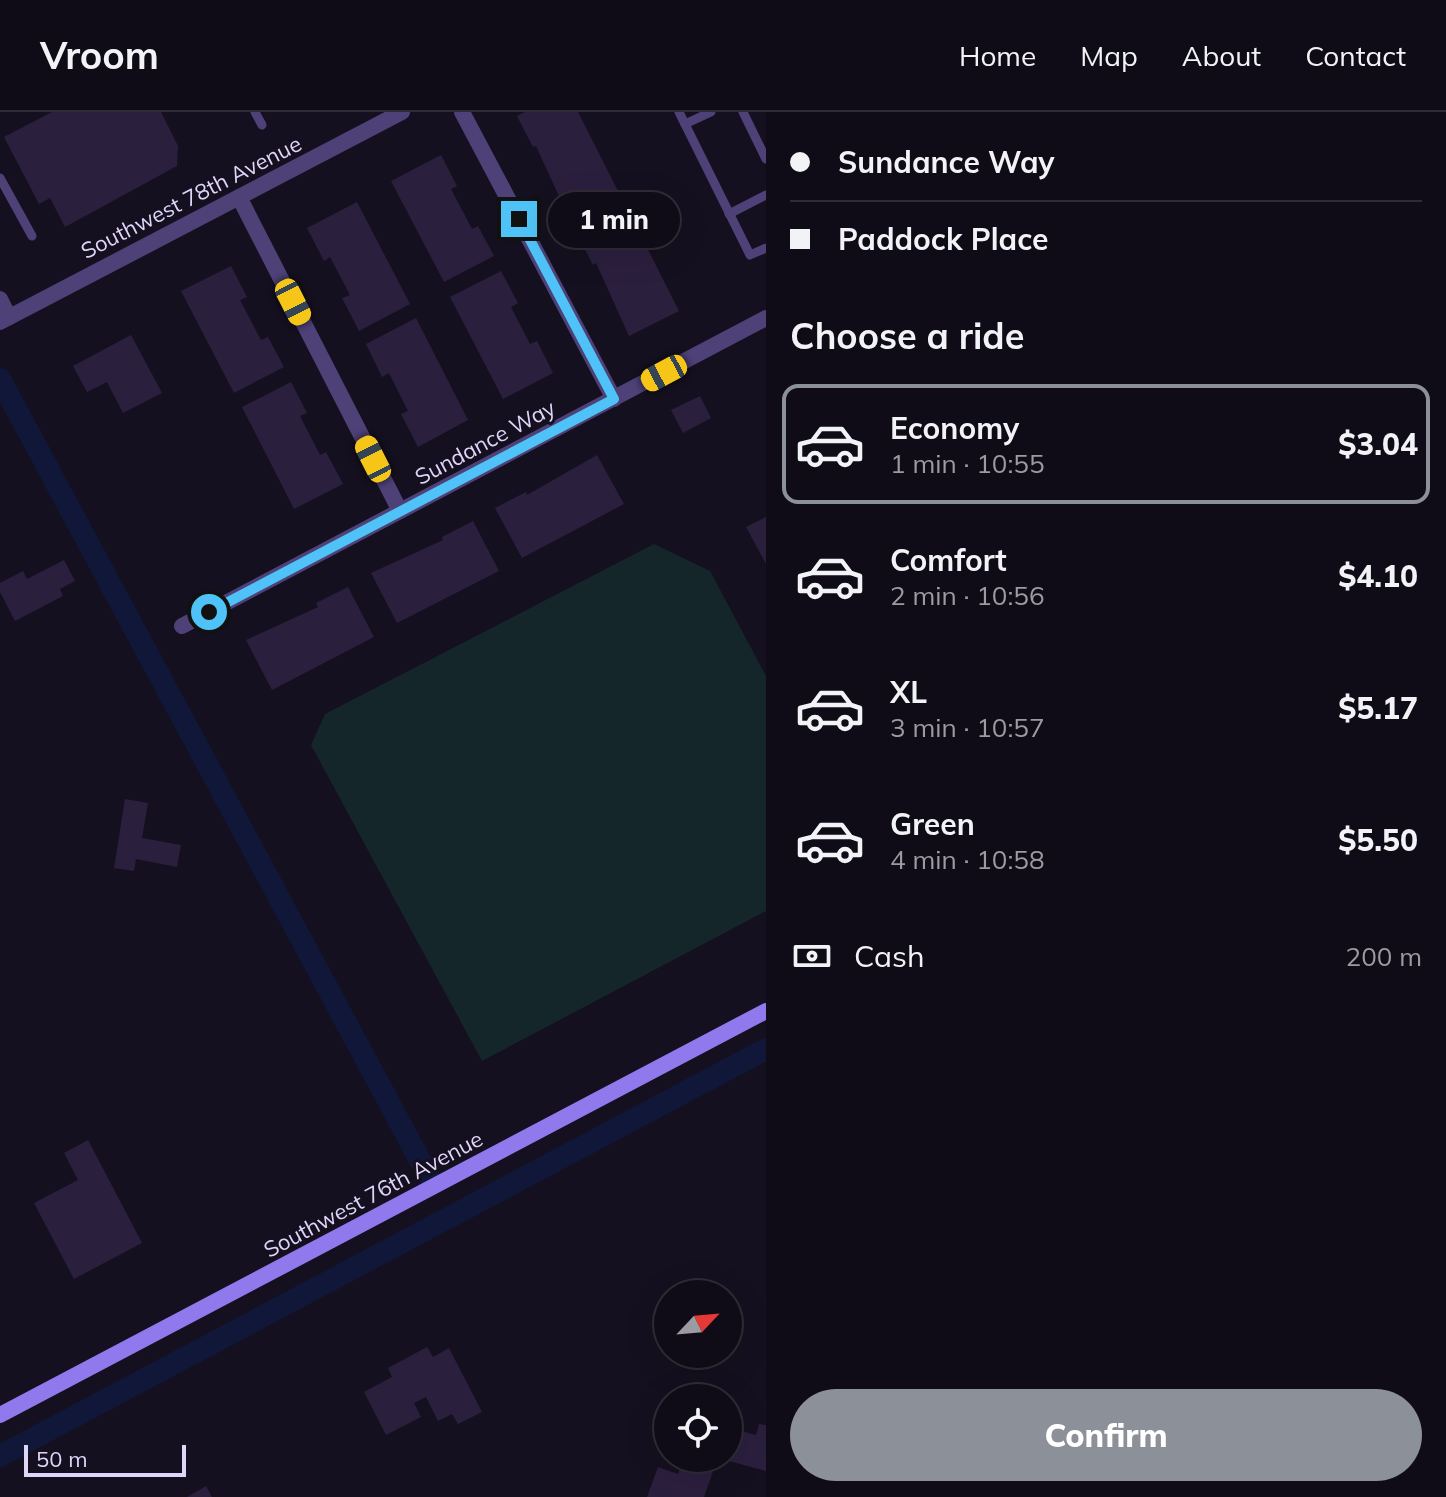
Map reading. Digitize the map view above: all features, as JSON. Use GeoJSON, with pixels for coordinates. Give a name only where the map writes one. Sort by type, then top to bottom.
{"type":"FeatureCollection","features":[{"type":"Feature","properties":{"kind":"street","name":"Southwest 78th Avenue"},"geometry":{"type":"LineString","coordinates":[[5,319],[402,112]]}},
{"type":"Feature","properties":{"kind":"street"},"geometry":{"type":"LineString","coordinates":[[462,112],[614,399]]}},
{"type":"Feature","properties":{"kind":"street"},"geometry":{"type":"LineString","coordinates":[[239,197],[400,511]]}},
{"type":"Feature","properties":{"kind":"street"},"geometry":{"type":"LineString","coordinates":[[0,299],[5,319]]}},
{"type":"Feature","properties":{"kind":"street","name":"Sundance Way"},"geometry":{"type":"LineString","coordinates":[[182,626],[766,318]]}},
{"type":"Feature","properties":{"kind":"street","name":"Southwest 76th Avenue"},"geometry":{"type":"LineString","coordinates":[[0,1415],[766,1011]]}},
{"type":"Feature","properties":{"kind":"lane"},"geometry":{"type":"LineString","coordinates":[[255,112],[262,125]]}},
{"type":"Feature","properties":{"kind":"lane"},"geometry":{"type":"LineString","coordinates":[[679,112],[750,255],[766,248]]}},
{"type":"Feature","properties":{"kind":"lane"},"geometry":{"type":"LineString","coordinates":[[685,124],[711,112]]}},
{"type":"Feature","properties":{"kind":"lane"},"geometry":{"type":"LineString","coordinates":[[743,112],[766,159]]}},
{"type":"Feature","properties":{"kind":"lane"},"geometry":{"type":"LineString","coordinates":[[0,178],[32,236]]}},
{"type":"Feature","properties":{"kind":"lane"},"geometry":{"type":"LineString","coordinates":[[729,214],[766,195]]}},
{"type":"Feature","properties":{"kind":"shaded area"},"geometry":{"type":"Polygon","coordinates":[[[654,544],[710,571],[766,676],[766,911],[482,1061],[311,745],[325,714],[654,544]]]}},
{"type":"Feature","properties":{"kind":"building"},"geometry":{"type":"Polygon","coordinates":[[[52,112],[161,112],[178,146],[177,166],[65,227],[50,198],[39,204],[4,137],[52,112]]]}},
{"type":"Feature","properties":{"kind":"building"},"geometry":{"type":"Polygon","coordinates":[[[525,112],[578,112],[619,193],[569,218],[536,146],[533,147],[517,116],[525,112]]]}},
{"type":"Feature","properties":{"kind":"building"},"geometry":{"type":"Polygon","coordinates":[[[441,155],[457,186],[451,189],[472,229],[478,226],[494,256],[444,282],[391,181],[441,155]]]}},
{"type":"Feature","properties":{"kind":"building"},"geometry":{"type":"Polygon","coordinates":[[[357,202],[410,304],[359,331],[342,298],[350,295],[330,257],[324,261],[307,228],[357,202]]]}},
{"type":"Feature","properties":{"kind":"building"},"geometry":{"type":"Polygon","coordinates":[[[627,208],[679,311],[629,336],[596,263],[593,265],[577,234],[627,208]]]}},
{"type":"Feature","properties":{"kind":"building"},"geometry":{"type":"Polygon","coordinates":[[[231,266],[247,297],[240,300],[261,340],[268,337],[284,367],[234,393],[181,291],[231,266]]]}},
{"type":"Feature","properties":{"kind":"building"},"geometry":{"type":"Polygon","coordinates":[[[501,271],[518,303],[511,307],[530,344],[537,341],[553,373],[503,399],[450,297],[501,271]]]}},
{"type":"Feature","properties":{"kind":"building"},"geometry":{"type":"Polygon","coordinates":[[[416,318],[468,420],[418,447],[401,414],[408,411],[389,373],[382,377],[366,344],[416,318]]]}},
{"type":"Feature","properties":{"kind":"building"},"geometry":{"type":"Polygon","coordinates":[[[131,335],[162,393],[123,413],[107,382],[87,392],[73,366],[131,335]]]}},
{"type":"Feature","properties":{"kind":"building"},"geometry":{"type":"Polygon","coordinates":[[[291,382],[307,413],[300,416],[320,455],[326,452],[343,484],[294,509],[242,407],[291,382]]]}},
{"type":"Feature","properties":{"kind":"building"},"geometry":{"type":"Polygon","coordinates":[[[700,396],[711,418],[683,433],[671,410],[700,396]]]}},
{"type":"Feature","properties":{"kind":"building"},"geometry":{"type":"Polygon","coordinates":[[[597,455],[624,504],[522,558],[495,508],[526,492],[527,495],[597,455]]]}},
{"type":"Feature","properties":{"kind":"building"},"geometry":{"type":"Polygon","coordinates":[[[766,517],[766,564],[746,527],[766,517]]]}},
{"type":"Feature","properties":{"kind":"building"},"geometry":{"type":"Polygon","coordinates":[[[473,521],[499,571],[397,623],[371,573],[443,540],[442,537],[473,521]]]}},
{"type":"Feature","properties":{"kind":"building"},"geometry":{"type":"Polygon","coordinates":[[[64,560],[75,581],[60,589],[63,596],[15,621],[0,592],[0,583],[23,571],[27,579],[64,560]]]}},
{"type":"Feature","properties":{"kind":"building"},"geometry":{"type":"Polygon","coordinates":[[[348,587],[374,637],[272,690],[246,640],[318,607],[316,603],[348,587]]]}},
{"type":"Feature","properties":{"kind":"building"},"geometry":{"type":"Polygon","coordinates":[[[125,799],[148,803],[142,838],[181,845],[177,867],[136,859],[134,871],[114,868],[125,799]]]}},
{"type":"Feature","properties":{"kind":"building"},"geometry":{"type":"Polygon","coordinates":[[[88,1140],[142,1243],[74,1279],[34,1203],[78,1180],[64,1153],[88,1140]]]}},
{"type":"Feature","properties":{"kind":"building"},"geometry":{"type":"Polygon","coordinates":[[[427,1347],[433,1357],[449,1348],[482,1412],[458,1424],[452,1414],[438,1421],[426,1397],[414,1403],[421,1417],[386,1435],[364,1392],[392,1377],[388,1368],[427,1347]]]}},
{"type":"Feature","properties":{"kind":"building"},"geometry":{"type":"Polygon","coordinates":[[[759,1424],[766,1425],[766,1471],[742,1465],[742,1431],[756,1435],[759,1424]]]}},
{"type":"Feature","properties":{"kind":"building"},"geometry":{"type":"Polygon","coordinates":[[[656,1472],[713,1472],[704,1497],[647,1497],[656,1472]]]}},
{"type":"Feature","properties":{"kind":"building"},"geometry":{"type":"Polygon","coordinates":[[[206,1486],[212,1497],[187,1497],[206,1486]]]}},
{"type":"Feature","properties":{"kind":"waterway"},"geometry":{"type":"LineString","coordinates":[[0,379],[428,1175]]}},
{"type":"Feature","properties":{"kind":"waterway"},"geometry":{"type":"LineString","coordinates":[[0,1456],[766,1049]]}},
{"type":"Feature","properties":{"kind":"route"},"geometry":{"type":"LineString","coordinates":[[209,612],[614,399],[519,219]]}}]}
